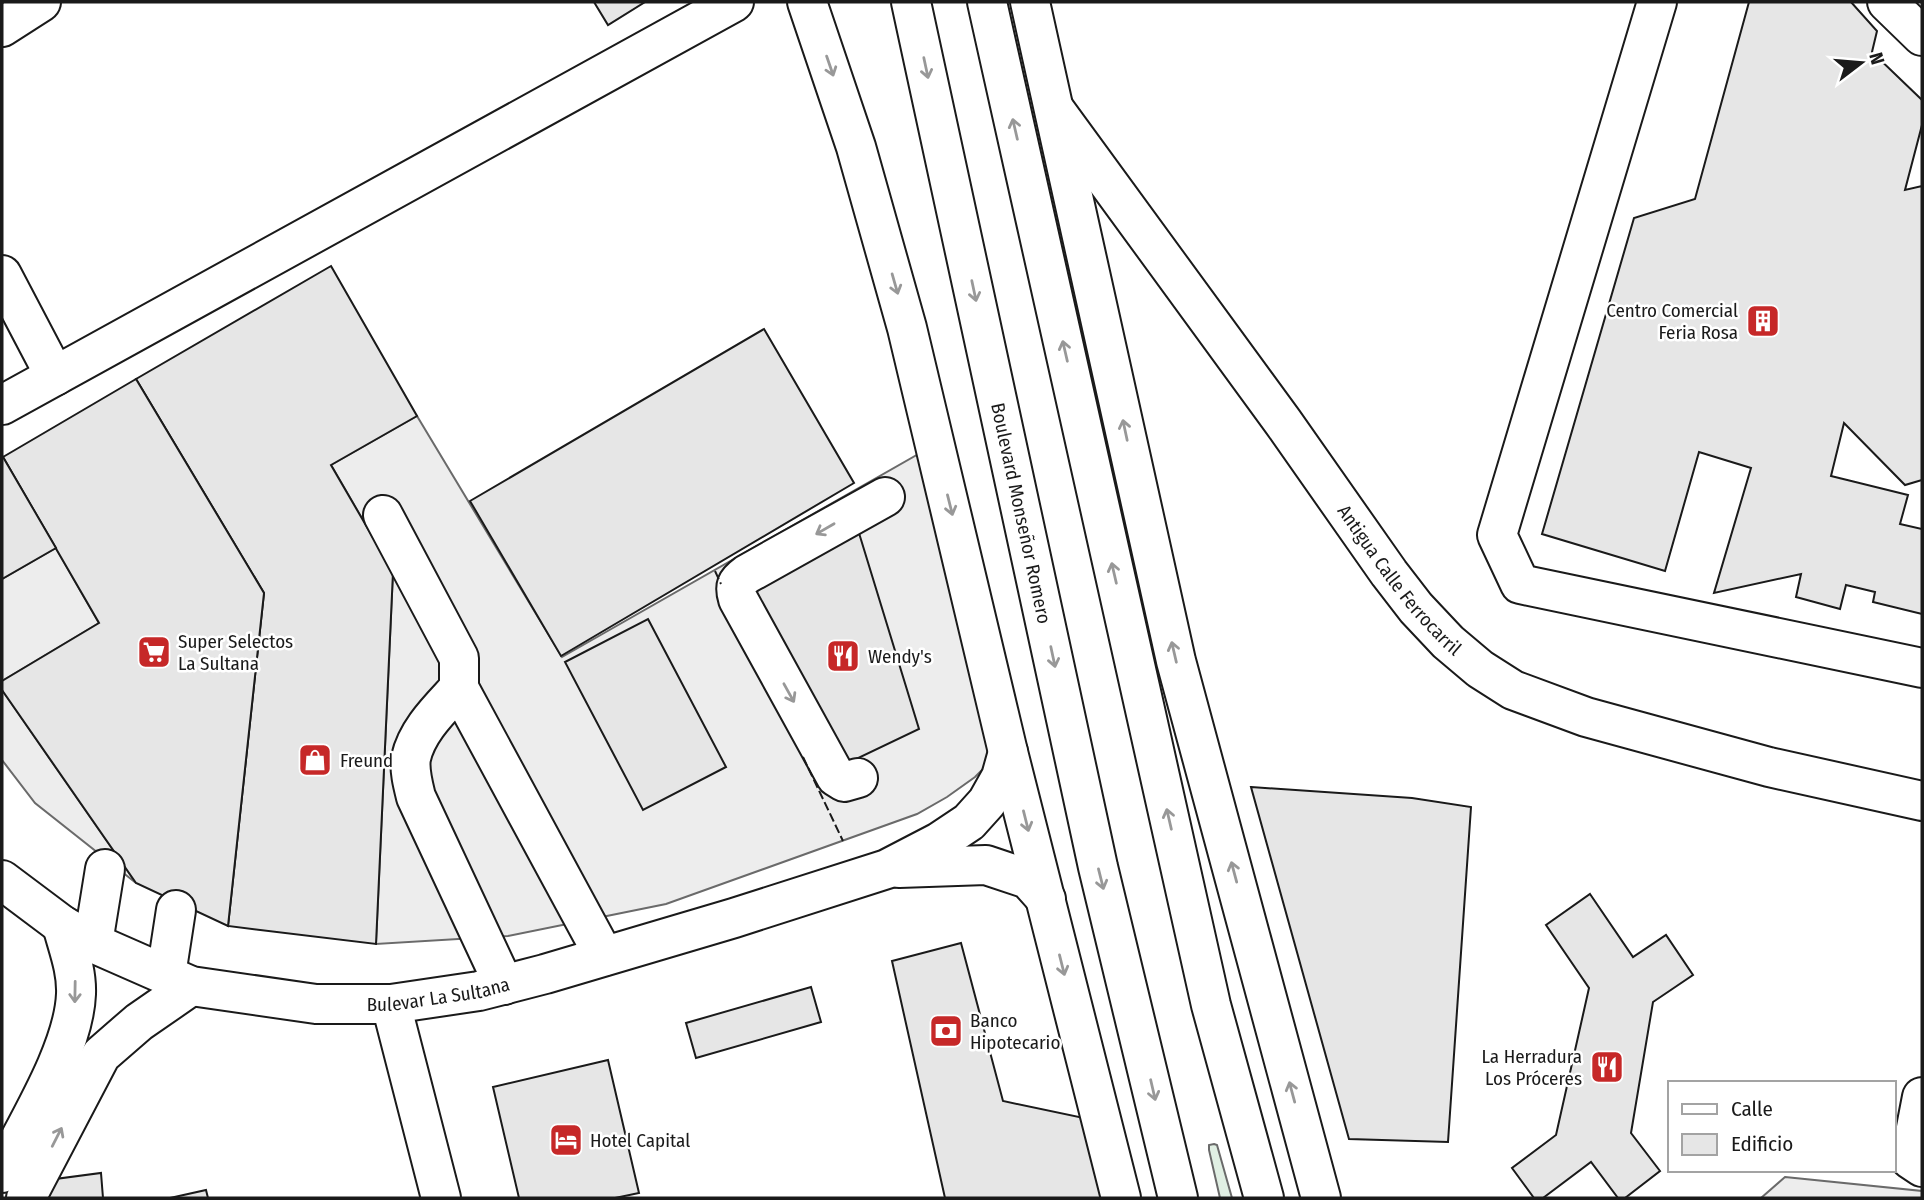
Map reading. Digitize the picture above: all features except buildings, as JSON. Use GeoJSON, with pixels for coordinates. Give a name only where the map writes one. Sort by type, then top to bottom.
{"type":"FeatureCollection","features":[{"type":"Feature","properties":{"kind":"main road"},"geometry":{"type":"LineString","coordinates":[[2,27],[41,2]]}},
{"type":"Feature","properties":{"kind":"main road"},"geometry":{"type":"LineString","coordinates":[[2,405],[734,2]]}},
{"type":"Feature","properties":{"kind":"main road"},"geometry":{"type":"LineString","coordinates":[[807,2],[856,147],[907,328],[1008,752],[1121,1198]]}},
{"type":"Feature","properties":{"kind":"main road","name":"Boulevard Monseñor Romero"},"geometry":{"type":"LineString","coordinates":[[911,2],[1098,867],[1138,1023],[1178,1198]]}},
{"type":"Feature","properties":{"kind":"main road"},"geometry":{"type":"LineString","coordinates":[[987,2],[1211,1005],[1264,1198]]}},
{"type":"Feature","properties":{"kind":"main road"},"geometry":{"type":"LineString","coordinates":[[1030,2],[1176,661],[1319,1198]]}},
{"type":"Feature","properties":{"kind":"main road"},"geometry":{"type":"LineString","coordinates":[[1051,2],[1055,110]]}},
{"type":"Feature","properties":{"kind":"main road"},"geometry":{"type":"LineString","coordinates":[[1657,2],[1497,535],[1520,584],[1922,668]]}},
{"type":"Feature","properties":{"kind":"main road"},"geometry":{"type":"LineString","coordinates":[[1887,2],[1922,36]]}},
{"type":"Feature","properties":{"kind":"main road","name":"Antigua Calle Ferrocarril"},"geometry":{"type":"LineString","coordinates":[[1055,110],[1283,422],[1388,573],[1448,642],[1480,669],[1513,690],[1586,717],[1769,767],[1922,801]]}},
{"type":"Feature","properties":{"kind":"main road"},"geometry":{"type":"LineString","coordinates":[[2,275],[55,376]]}},
{"type":"Feature","properties":{"kind":"main road"},"geometry":{"type":"LineString","coordinates":[[858,778],[844,782],[836,777],[735,589],[737,582],[747,574],[885,497]]}},
{"type":"Feature","properties":{"kind":"main road"},"geometry":{"type":"LineString","coordinates":[[383,515],[459,658],[459,688],[604,956]]}},
{"type":"Feature","properties":{"kind":"main road"},"geometry":{"type":"LineString","coordinates":[[459,688],[427,725],[411,759],[412,779],[416,797],[504,985]]}},
{"type":"Feature","properties":{"kind":"main road","name":"Bulevar La Sultana"},"geometry":{"type":"LineString","coordinates":[[2,880],[77,934],[179,980],[316,1004],[391,1004],[504,985],[887,869],[939,842],[969,822],[988,802],[1001,777],[1008,752]]}},
{"type":"Feature","properties":{"kind":"main road","name":"Bulevar La Sultana"},"geometry":{"type":"LineString","coordinates":[[887,869],[986,864],[1028,879],[1046,899]]}},
{"type":"Feature","properties":{"kind":"main road"},"geometry":{"type":"LineString","coordinates":[[2,1173],[62,1053],[72,1025],[76,993],[74,968],[77,934],[105,869]]}},
{"type":"Feature","properties":{"kind":"main road"},"geometry":{"type":"LineString","coordinates":[[26,1198],[101,1055],[139,1022],[179,980],[176,910]]}},
{"type":"Feature","properties":{"kind":"main road"},"geometry":{"type":"LineString","coordinates":[[391,1004],[441,1198]]}},
{"type":"Feature","properties":{"kind":"main road"},"geometry":{"type":"LineString","coordinates":[[1922,1097],[1910,1159],[1922,1167]]}},
{"type":"Feature","properties":{"kind":"green space"},"geometry":{"type":"Polygon","coordinates":[[[1209,1145],[1217,1145],[1232,1198],[1220,1198],[1209,1150],[1209,1145]]]}},
{"type":"Feature","properties":{"kind":"shaded area"},"geometry":{"type":"Polygon","coordinates":[[[417,416],[562,657],[929,448],[991,722],[989,763],[947,797],[917,814],[666,904],[508,936],[376,944],[393,572],[331,465],[417,416]]]}},
{"type":"Feature","properties":{"kind":"shaded area"},"geometry":{"type":"Polygon","coordinates":[[[56,548],[99,623],[2,681],[2,579],[56,548]]]}},
{"type":"Feature","properties":{"kind":"shaded area"},"geometry":{"type":"Polygon","coordinates":[[[2,690],[136,883],[35,803],[2,760],[2,690]]]}},
{"type":"Feature","properties":{"kind":"shaded area"},"geometry":{"type":"Polygon","coordinates":[[[1785,1177],[1922,1191],[1922,1198],[1761,1198],[1785,1177]]]}},
{"type":"Feature","properties":{"kind":"fence"},"geometry":{"type":"LineString","coordinates":[[715,571],[721,584]]}},
{"type":"Feature","properties":{"kind":"fence"},"geometry":{"type":"LineString","coordinates":[[803,757],[843,841]]}},
{"type":"Feature","properties":{"kind":"place","name":"Centro Comercial Feria Rosa"},"geometry":{"type":"Point","coordinates":[1763,321]}},
{"type":"Feature","properties":{"kind":"place","name":"Super Selectos La Sultana"},"geometry":{"type":"Point","coordinates":[154,652]}},
{"type":"Feature","properties":{"kind":"place","name":"Wendy's"},"geometry":{"type":"Point","coordinates":[843,656]}},
{"type":"Feature","properties":{"kind":"place","name":"Freund"},"geometry":{"type":"Point","coordinates":[315,760]}},
{"type":"Feature","properties":{"kind":"place","name":"Banco Hipotecario"},"geometry":{"type":"Point","coordinates":[946,1031]}},
{"type":"Feature","properties":{"kind":"place","name":"La Herradura Los Próceres"},"geometry":{"type":"Point","coordinates":[1607,1067]}},
{"type":"Feature","properties":{"kind":"place","name":"Hotel Capital"},"geometry":{"type":"Point","coordinates":[566,1140]}}]}
